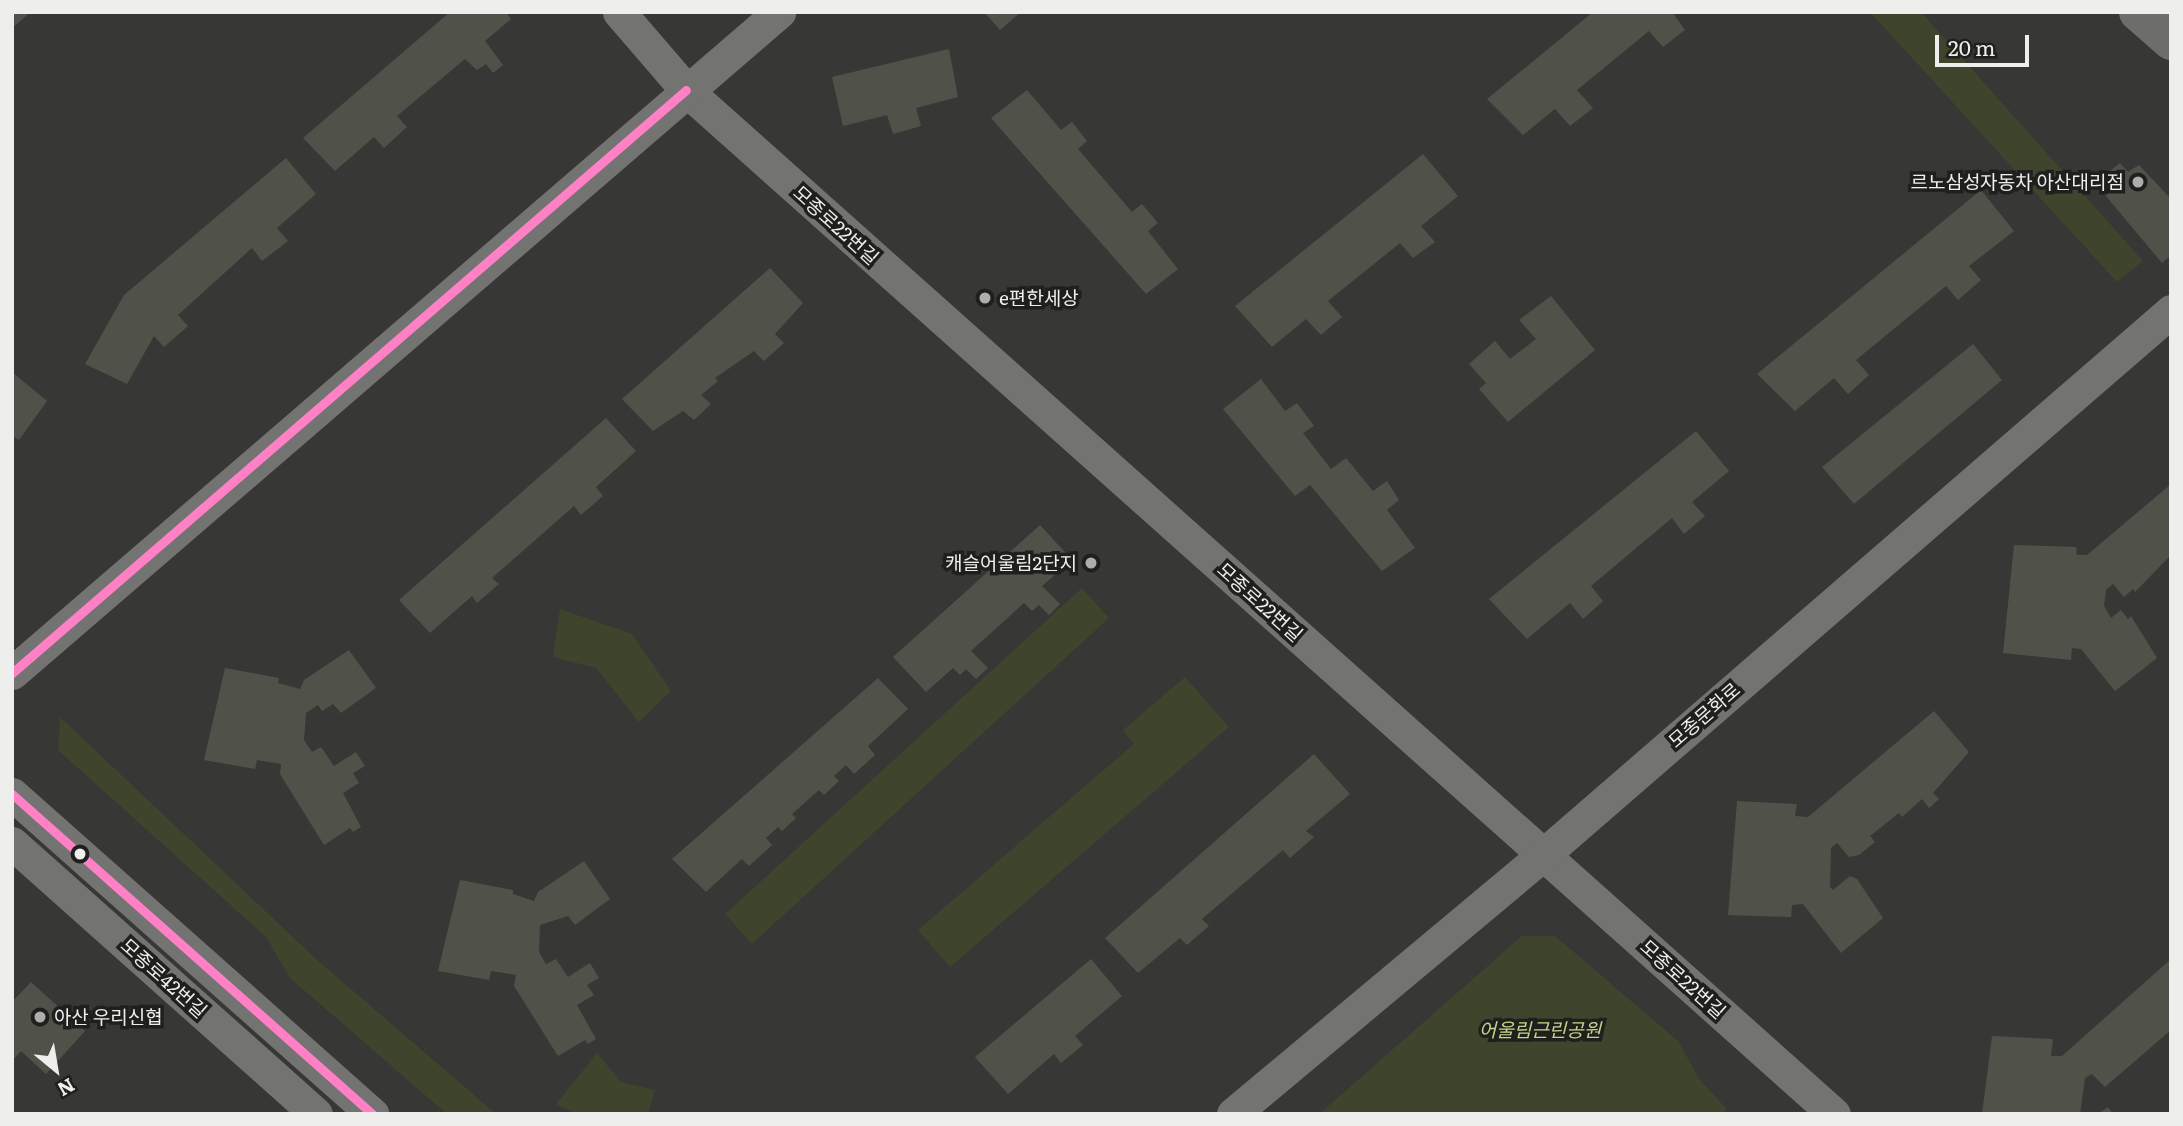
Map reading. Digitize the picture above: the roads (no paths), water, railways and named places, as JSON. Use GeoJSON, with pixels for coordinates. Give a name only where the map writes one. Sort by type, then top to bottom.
{"type":"FeatureCollection","features":[{"type":"Feature","properties":{"kind":"main road"},"geometry":{"type":"LineString","coordinates":[[2138,12],[2171,41]]}},
{"type":"Feature","properties":{"kind":"street","name":"모종로22번길"},"geometry":{"type":"LineString","coordinates":[[619,12],[686,90],[1834,1114]]}},
{"type":"Feature","properties":{"kind":"street"},"geometry":{"type":"LineString","coordinates":[[12,673],[779,12]]}},
{"type":"Feature","properties":{"kind":"street","name":"모종문화로"},"geometry":{"type":"LineString","coordinates":[[1233,1114],[1542,855],[2171,311]]}},
{"type":"Feature","properties":{"kind":"street","name":"모종로42번길"},"geometry":{"type":"LineString","coordinates":[[12,794],[373,1114]]}},
{"type":"Feature","properties":{"kind":"street","name":"모종로42번길"},"geometry":{"type":"LineString","coordinates":[[12,843],[316,1114]]}},
{"type":"Feature","properties":{"kind":"place","name":"르노삼성자동차 아산대리점"},"geometry":{"type":"Point","coordinates":[2138,182]}},
{"type":"Feature","properties":{"kind":"place","name":"e편한세상"},"geometry":{"type":"Point","coordinates":[985,298]}},
{"type":"Feature","properties":{"kind":"place","name":"캐슬어울림2단지"},"geometry":{"type":"Point","coordinates":[1091,563]}},
{"type":"Feature","properties":{"kind":"place","name":"아산 우리신협"},"geometry":{"type":"Point","coordinates":[40,1017]}},
{"type":"Feature","properties":{"kind":"park label","name":"어울림근린공원"},"geometry":{"type":"Point","coordinates":[1540,1030]}}]}
